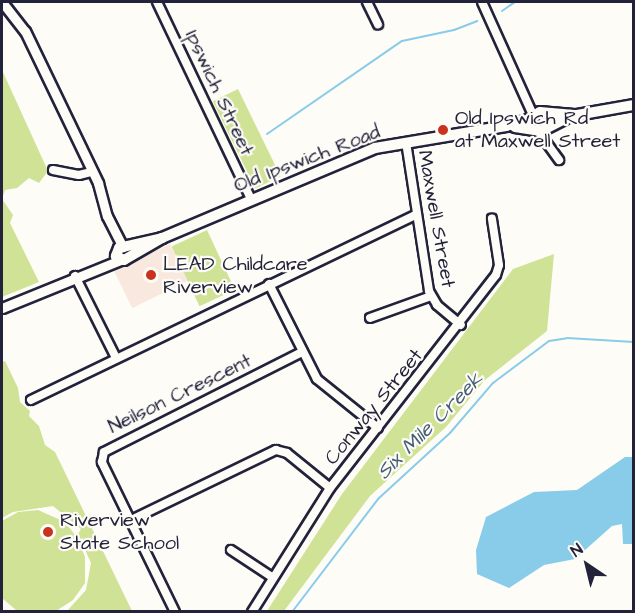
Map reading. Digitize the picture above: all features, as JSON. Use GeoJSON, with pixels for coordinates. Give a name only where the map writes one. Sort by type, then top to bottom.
{"type":"FeatureCollection","features":[{"type":"Feature","properties":{"kind":"main road","name":"Old Ipswich Road"},"geometry":{"type":"LineString","coordinates":[[122,253],[357,154],[406,142],[506,126],[541,124],[577,114],[633,105]]}},
{"type":"Feature","properties":{"kind":"street"},"geometry":{"type":"LineString","coordinates":[[2,2],[22,26],[91,172],[122,253]]}},
{"type":"Feature","properties":{"kind":"street","name":"Ipswich Street"},"geometry":{"type":"LineString","coordinates":[[157,2],[251,200]]}},
{"type":"Feature","properties":{"kind":"street"},"geometry":{"type":"LineString","coordinates":[[367,2],[378,25]]}},
{"type":"Feature","properties":{"kind":"street"},"geometry":{"type":"LineString","coordinates":[[482,2],[559,160]]}},
{"type":"Feature","properties":{"kind":"street"},"geometry":{"type":"LineString","coordinates":[[2,9],[26,37]]}},
{"type":"Feature","properties":{"kind":"street","name":"Maxwell Street"},"geometry":{"type":"LineString","coordinates":[[406,142],[431,296],[461,325]]}},
{"type":"Feature","properties":{"kind":"street"},"geometry":{"type":"LineString","coordinates":[[53,170],[80,175],[91,172]]}},
{"type":"Feature","properties":{"kind":"street"},"geometry":{"type":"LineString","coordinates":[[31,400],[417,214]]}},
{"type":"Feature","properties":{"kind":"street","name":"Conway Street"},"geometry":{"type":"LineString","coordinates":[[252,612],[330,488],[461,325],[499,270],[492,219]]}},
{"type":"Feature","properties":{"kind":"street","name":"Old Ipswich Road"},"geometry":{"type":"LineString","coordinates":[[2,308],[122,253]]}},
{"type":"Feature","properties":{"kind":"street"},"geometry":{"type":"LineString","coordinates":[[75,276],[116,358]]}},
{"type":"Feature","properties":{"kind":"street"},"geometry":{"type":"LineString","coordinates":[[269,284],[302,352],[321,383],[378,428]]}},
{"type":"Feature","properties":{"kind":"street"},"geometry":{"type":"LineString","coordinates":[[370,318],[431,296]]}},
{"type":"Feature","properties":{"kind":"street","name":"Neilson Crescent"},"geometry":{"type":"LineString","coordinates":[[175,612],[102,462],[106,449],[302,352]]}},
{"type":"Feature","properties":{"kind":"street"},"geometry":{"type":"LineString","coordinates":[[131,520],[276,450],[287,453],[330,488]]}},
{"type":"Feature","properties":{"kind":"street"},"geometry":{"type":"LineString","coordinates":[[231,550],[273,578]]}},
{"type":"Feature","properties":{"kind":"shaded area","name":"LEAD Childcare Riverview"},"geometry":{"type":"Polygon","coordinates":[[[170,244],[188,281],[132,308],[114,271],[170,244]]]}},
{"type":"Feature","properties":{"kind":"green space"},"geometry":{"type":"Polygon","coordinates":[[[2,70],[48,171],[39,183],[29,178],[17,188],[5,190],[2,199],[2,70]]]}},
{"type":"Feature","properties":{"kind":"green space"},"geometry":{"type":"Polygon","coordinates":[[[238,89],[281,176],[255,188],[213,101],[238,89]]]}},
{"type":"Feature","properties":{"kind":"green space"},"geometry":{"type":"Polygon","coordinates":[[[2,199],[13,215],[10,223],[39,282],[2,297],[2,199]]]}},
{"type":"Feature","properties":{"kind":"green space"},"geometry":{"type":"Polygon","coordinates":[[[207,230],[235,290],[200,306],[172,246],[207,230]]]}},
{"type":"Feature","properties":{"kind":"green space"},"geometry":{"type":"Polygon","coordinates":[[[554,254],[547,331],[485,380],[446,427],[370,496],[284,611],[267,611],[342,494],[513,269],[554,254]]]}},
{"type":"Feature","properties":{"kind":"green space"},"geometry":{"type":"Polygon","coordinates":[[[5,361],[18,388],[20,402],[30,411],[29,416],[39,426],[45,445],[55,452],[132,611],[67,611],[86,590],[91,563],[78,534],[81,529],[53,506],[13,512],[2,518],[2,362],[5,361]]]}},
{"type":"Feature","properties":{"kind":"green space"},"geometry":{"type":"Polygon","coordinates":[[[38,510],[65,522],[78,539],[85,557],[85,583],[73,600],[56,611],[17,611],[2,598],[2,521],[18,512],[38,510]]]}},
{"type":"Feature","properties":{"kind":"water"},"geometry":{"type":"Polygon","coordinates":[[[625,457],[633,457],[633,544],[623,544],[622,524],[612,526],[575,559],[544,565],[509,588],[477,574],[476,550],[486,517],[534,492],[577,490],[625,457]]]}},
{"type":"Feature","properties":{"kind":"waterway"},"geometry":{"type":"LineString","coordinates":[[502,11],[515,2]]}},
{"type":"Feature","properties":{"kind":"waterway"},"geometry":{"type":"LineString","coordinates":[[267,134],[402,41],[454,30],[477,21]]}},
{"type":"Feature","properties":{"kind":"waterway","name":"Six Mile Creek"},"geometry":{"type":"LineString","coordinates":[[292,612],[378,499],[450,433],[493,383],[549,341],[567,338],[634,342]]}},
{"type":"Feature","properties":{"kind":"place","name":"Old Ipswich Rd at Maxwell Street"},"geometry":{"type":"Point","coordinates":[443,130]}},
{"type":"Feature","properties":{"kind":"place","name":"LEAD Childcare Riverview"},"geometry":{"type":"Point","coordinates":[151,275]}},
{"type":"Feature","properties":{"kind":"place","name":"Riverview State School"},"geometry":{"type":"Point","coordinates":[48,532]}}]}
